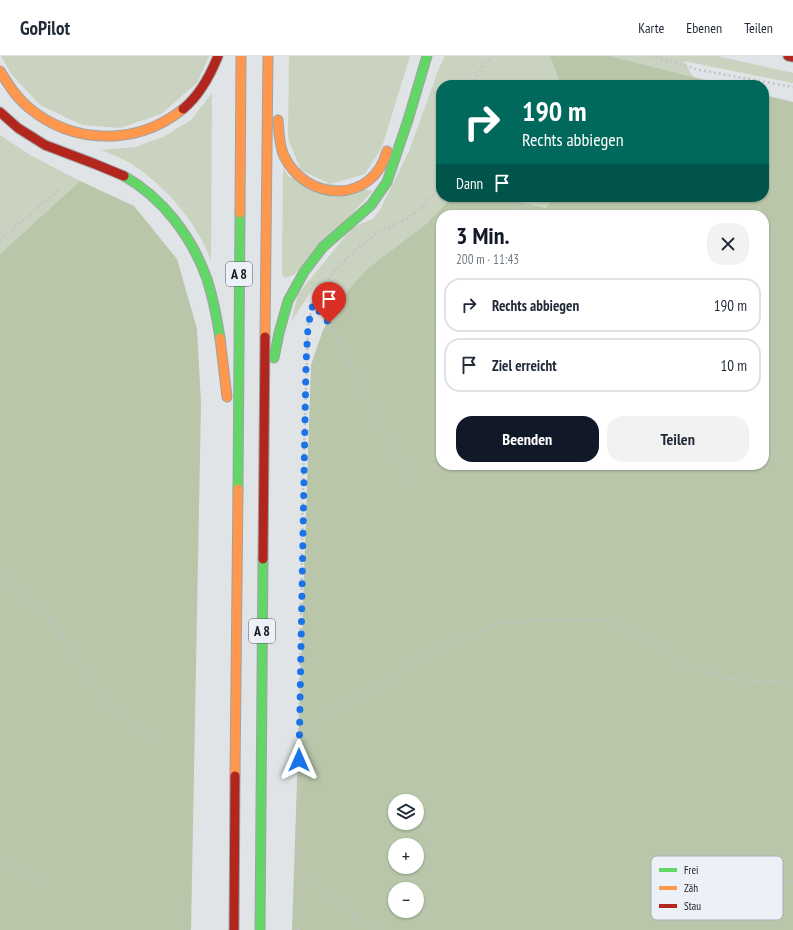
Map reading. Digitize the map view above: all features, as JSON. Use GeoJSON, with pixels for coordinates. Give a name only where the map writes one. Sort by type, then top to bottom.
{"type":"FeatureCollection","features":[{"type":"Feature","properties":{"kind":"main road"},"geometry":{"type":"LineString","coordinates":[[0,70],[16,95],[32,110],[48,120],[80,133],[112,137],[131,134],[151,128],[165,121],[181,110],[196,96],[213,70],[218,56]]}},
{"type":"Feature","properties":{"kind":"main road","name":"A 8"},"geometry":{"type":"LineString","coordinates":[[234,930],[241,56]]}},
{"type":"Feature","properties":{"kind":"main road"},"geometry":{"type":"LineString","coordinates":[[270,56],[280,143],[286,160],[299,177],[317,188],[336,192],[350,190],[376,173],[384,161],[389,144]]}},
{"type":"Feature","properties":{"kind":"main road","name":"A 8"},"geometry":{"type":"LineString","coordinates":[[260,930],[264,406],[270,56]]}},
{"type":"Feature","properties":{"kind":"main road"},"geometry":{"type":"LineString","coordinates":[[264,406],[279,333],[288,301],[304,272],[323,247],[371,205],[387,182],[408,120],[427,56]]}},
{"type":"Feature","properties":{"kind":"main road"},"geometry":{"type":"LineString","coordinates":[[422,70],[430,56]]}},
{"type":"Feature","properties":{"kind":"main road"},"geometry":{"type":"LineString","coordinates":[[788,56],[793,57]]}},
{"type":"Feature","properties":{"kind":"main road"},"geometry":{"type":"LineString","coordinates":[[0,112],[7,120],[29,136],[52,149],[93,163],[126,178],[142,188],[158,202],[175,221],[190,243],[207,280],[218,327],[238,491]]}},
{"type":"Feature","properties":{"kind":"path"},"geometry":{"type":"LineString","coordinates":[[475,80],[483,65],[492,56]]}},
{"type":"Feature","properties":{"kind":"path"},"geometry":{"type":"LineString","coordinates":[[651,56],[700,70],[755,80]]}},
{"type":"Feature","properties":{"kind":"path"},"geometry":{"type":"LineString","coordinates":[[769,83],[793,87]]}},
{"type":"Feature","properties":{"kind":"path"},"geometry":{"type":"LineString","coordinates":[[0,241],[59,189]]}},
{"type":"Feature","properties":{"kind":"path"},"geometry":{"type":"LineString","coordinates":[[298,930],[299,745],[308,326],[313,304],[321,290],[348,256],[365,242],[385,229],[407,219],[432,198],[436,192]]}},
{"type":"Feature","properties":{"kind":"path"},"geometry":{"type":"LineString","coordinates":[[313,304],[336,333],[358,383],[414,484]]}},
{"type":"Feature","properties":{"kind":"path"},"geometry":{"type":"LineString","coordinates":[[0,574],[50,618],[92,683],[117,713],[159,740]]}},
{"type":"Feature","properties":{"kind":"path"},"geometry":{"type":"LineString","coordinates":[[299,745],[322,718],[332,710],[369,692],[425,656],[497,624],[550,619],[613,621],[655,644],[690,667],[730,679],[793,683]]}},
{"type":"Feature","properties":{"kind":"path"},"geometry":{"type":"LineString","coordinates":[[0,858],[49,882]]}},
{"type":"Feature","properties":{"kind":"path"},"geometry":{"type":"LineString","coordinates":[[298,870],[372,930]]}},
{"type":"Feature","properties":{"kind":"path"},"geometry":{"type":"LineString","coordinates":[[783,880],[793,883]]}},
{"type":"Feature","properties":{"kind":"green space"},"geometry":{"type":"Polygon","coordinates":[[[1,56],[209,56],[197,83],[161,114],[120,128],[82,125],[40,105],[12,75],[1,56]]]}},
{"type":"Feature","properties":{"kind":"green space"},"geometry":{"type":"Polygon","coordinates":[[[289,56],[410,56],[382,147],[365,174],[330,184],[301,170],[288,139],[289,56]]]}},
{"type":"Feature","properties":{"kind":"green space"},"geometry":{"type":"Polygon","coordinates":[[[445,56],[550,56],[559,80],[436,80],[436,202],[447,202],[439,210],[436,210],[436,214],[426,224],[368,268],[343,296],[313,299],[316,284],[291,322],[298,294],[353,227],[373,219],[381,208],[409,151],[439,68],[445,56]]]}},
{"type":"Feature","properties":{"kind":"green space"},"geometry":{"type":"Polygon","coordinates":[[[550,56],[610,56],[705,80],[559,80],[550,56]]]}},
{"type":"Feature","properties":{"kind":"green space"},"geometry":{"type":"Polygon","coordinates":[[[610,56],[717,56],[793,73],[793,83],[684,61],[693,77],[610,56]]]}},
{"type":"Feature","properties":{"kind":"green space"},"geometry":{"type":"Polygon","coordinates":[[[212,93],[211,261],[198,233],[189,219],[167,193],[130,163],[101,150],[135,147],[163,137],[191,120],[212,93]]]}},
{"type":"Feature","properties":{"kind":"green space"},"geometry":{"type":"Polygon","coordinates":[[[769,96],[793,102],[793,930],[292,930],[311,365],[323,330],[343,296],[368,268],[426,224],[436,214],[436,470],[769,470],[769,210],[439,210],[447,202],[520,202],[546,208],[550,202],[769,202],[769,96]]]}},
{"type":"Feature","properties":{"kind":"green space"},"geometry":{"type":"Polygon","coordinates":[[[0,135],[30,155],[80,181],[0,254],[0,135]]]}},
{"type":"Feature","properties":{"kind":"green space"},"geometry":{"type":"Polygon","coordinates":[[[283,168],[289,177],[373,191],[294,275],[285,278],[282,274],[283,168]]]}},
{"type":"Feature","properties":{"kind":"green space"},"geometry":{"type":"Polygon","coordinates":[[[80,181],[134,206],[177,259],[197,329],[201,403],[191,930],[0,930],[0,254],[80,181]]]}},
{"type":"Feature","properties":{"kind":"green space"},"geometry":{"type":"Polygon","coordinates":[[[521,202],[551,202],[547,208],[521,202]]]}},
{"type":"Feature","properties":{"kind":"traffic: fast"},"geometry":{"type":"LineString","coordinates":[[274,358],[288,301],[304,272],[323,247],[371,205],[387,182],[408,120],[427,56]]}},
{"type":"Feature","properties":{"kind":"traffic: fast"},"geometry":{"type":"LineString","coordinates":[[124,176],[151,195],[163,207],[174,220],[193,248],[207,279],[215,308],[220,338]]}},
{"type":"Feature","properties":{"kind":"traffic: fast"},"geometry":{"type":"LineString","coordinates":[[238,489],[240,213]]}},
{"type":"Feature","properties":{"kind":"traffic: fast"},"geometry":{"type":"LineString","coordinates":[[260,930],[263,559]]}},
{"type":"Feature","properties":{"kind":"traffic: slow"},"geometry":{"type":"LineString","coordinates":[[240,213],[241,56]]}},
{"type":"Feature","properties":{"kind":"traffic: slow"},"geometry":{"type":"LineString","coordinates":[[265,337],[268,56]]}},
{"type":"Feature","properties":{"kind":"traffic: slow"},"geometry":{"type":"LineString","coordinates":[[0,71],[16,95],[28,107],[46,120],[65,129],[85,134],[105,136],[126,135],[146,130],[165,121],[183,109]]}},
{"type":"Feature","properties":{"kind":"traffic: slow"},"geometry":{"type":"LineString","coordinates":[[278,120],[280,143],[284,156],[294,171],[308,182],[323,189],[339,191],[354,188],[368,181],[379,168],[387,151]]}},
{"type":"Feature","properties":{"kind":"traffic: slow"},"geometry":{"type":"LineString","coordinates":[[220,338],[227,397]]}},
{"type":"Feature","properties":{"kind":"traffic: slow"},"geometry":{"type":"LineString","coordinates":[[235,776],[238,489]]}},
{"type":"Feature","properties":{"kind":"traffic: jam"},"geometry":{"type":"LineString","coordinates":[[183,109],[195,98],[204,85],[218,56]]}},
{"type":"Feature","properties":{"kind":"traffic: jam"},"geometry":{"type":"LineString","coordinates":[[788,56],[793,57]]}},
{"type":"Feature","properties":{"kind":"traffic: jam"},"geometry":{"type":"LineString","coordinates":[[0,112],[18,128],[45,145],[124,176]]}},
{"type":"Feature","properties":{"kind":"traffic: jam"},"geometry":{"type":"LineString","coordinates":[[263,559],[265,337]]}},
{"type":"Feature","properties":{"kind":"traffic: jam"},"geometry":{"type":"LineString","coordinates":[[234,930],[235,776]]}},
{"type":"Feature","properties":{"kind":"route"},"geometry":{"type":"LineString","coordinates":[[299,760],[306,364],[308,326],[313,304],[329,323]]}}]}
